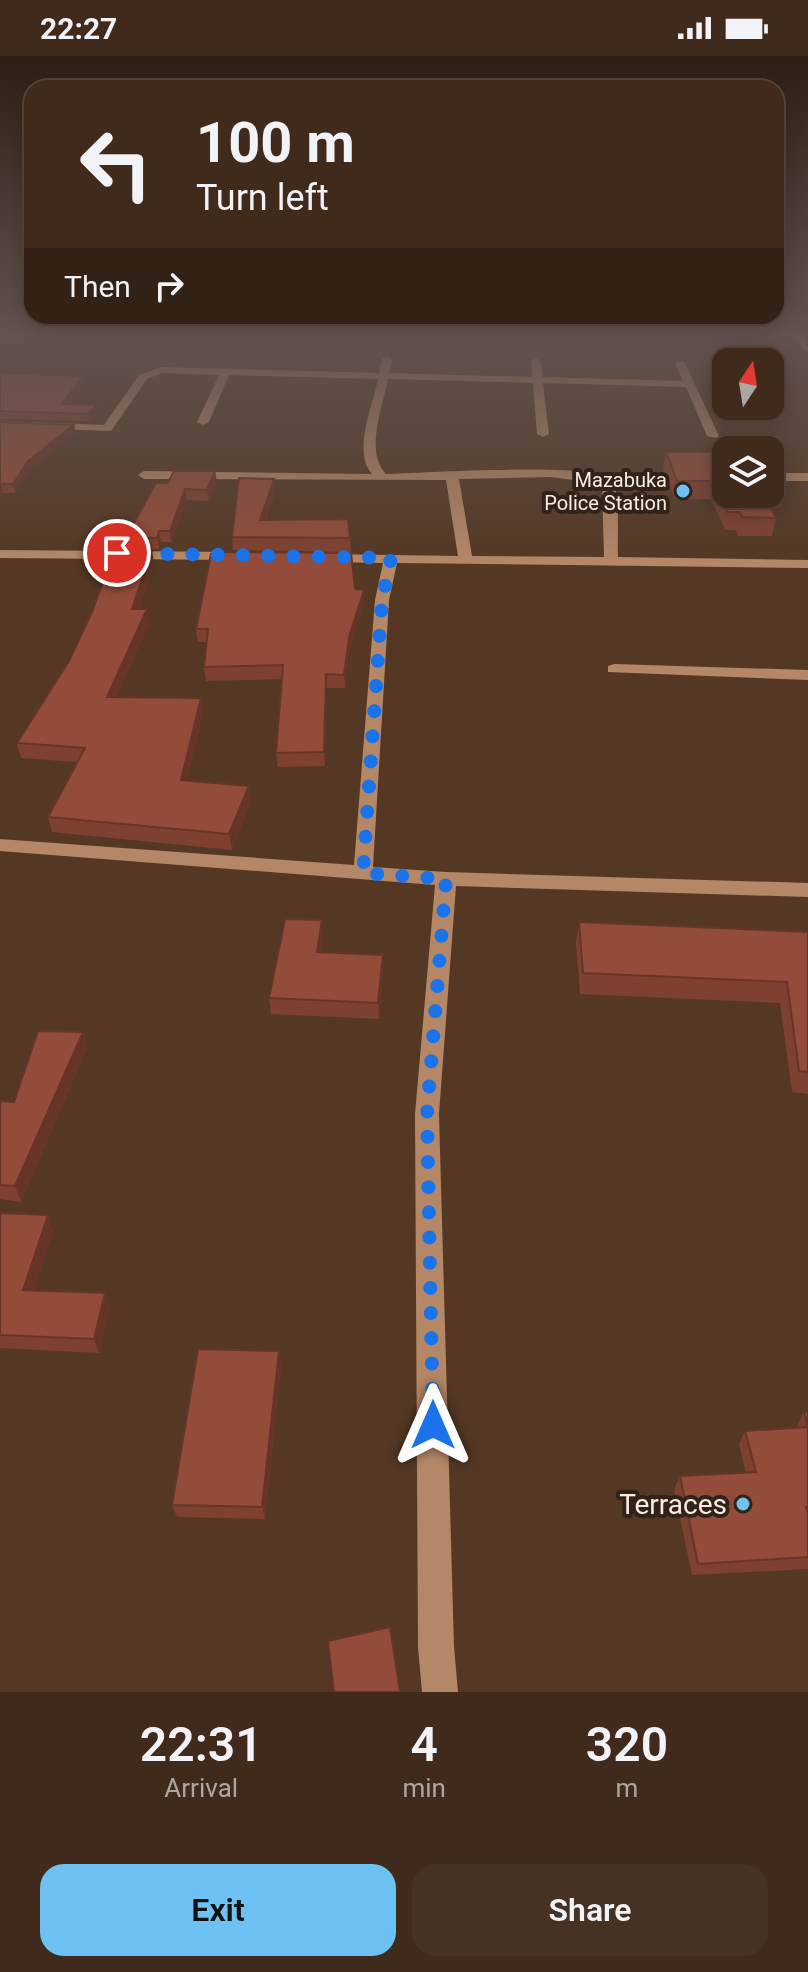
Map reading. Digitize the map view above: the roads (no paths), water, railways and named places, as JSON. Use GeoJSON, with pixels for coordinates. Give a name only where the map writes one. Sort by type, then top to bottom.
{"type":"FeatureCollection","features":[{"type":"Feature","properties":{"kind":"street"},"geometry":{"type":"LineString","coordinates":[[0,424],[107,429],[120,410]]}},
{"type":"Feature","properties":{"kind":"street"},"geometry":{"type":"LineString","coordinates":[[203,422],[208,410]]}},
{"type":"Feature","properties":{"kind":"street"},"geometry":{"type":"LineString","coordinates":[[377,410],[369,451],[373,468],[383,478]]}},
{"type":"Feature","properties":{"kind":"street"},"geometry":{"type":"LineString","coordinates":[[539,410],[543,434]]}},
{"type":"Feature","properties":{"kind":"street"},"geometry":{"type":"LineString","coordinates":[[701,410],[713,436]]}},
{"type":"Feature","properties":{"kind":"street"},"geometry":{"type":"LineString","coordinates":[[144,475],[383,478],[551,473],[589,476],[607,482],[611,562]]}},
{"type":"Feature","properties":{"kind":"street"},"geometry":{"type":"LineString","coordinates":[[452,476],[466,561]]}},
{"type":"Feature","properties":{"kind":"street"},"geometry":{"type":"LineString","coordinates":[[784,477],[808,477]]}},
{"type":"Feature","properties":{"kind":"street"},"geometry":{"type":"LineString","coordinates":[[2,553],[256,556]]}},
{"type":"Feature","properties":{"kind":"street"},"geometry":{"type":"LineString","coordinates":[[302,557],[808,564]]}},
{"type":"Feature","properties":{"kind":"street"},"geometry":{"type":"LineString","coordinates":[[363,873],[382,600],[391,558]]}},
{"type":"Feature","properties":{"kind":"street"},"geometry":{"type":"LineString","coordinates":[[614,669],[808,675]]}},
{"type":"Feature","properties":{"kind":"street"},"geometry":{"type":"LineString","coordinates":[[0,845],[446,879],[808,890]]}},
{"type":"Feature","properties":{"kind":"street"},"geometry":{"type":"LineString","coordinates":[[440,1692],[436,1647],[427,1114],[446,879]]}},
{"type":"Feature","properties":{"kind":"place","name":"Mazabuka Police Station"},"geometry":{"type":"Point","coordinates":[683,491]}},
{"type":"Feature","properties":{"kind":"place","name":"Terraces"},"geometry":{"type":"Point","coordinates":[743,1504]}}]}
